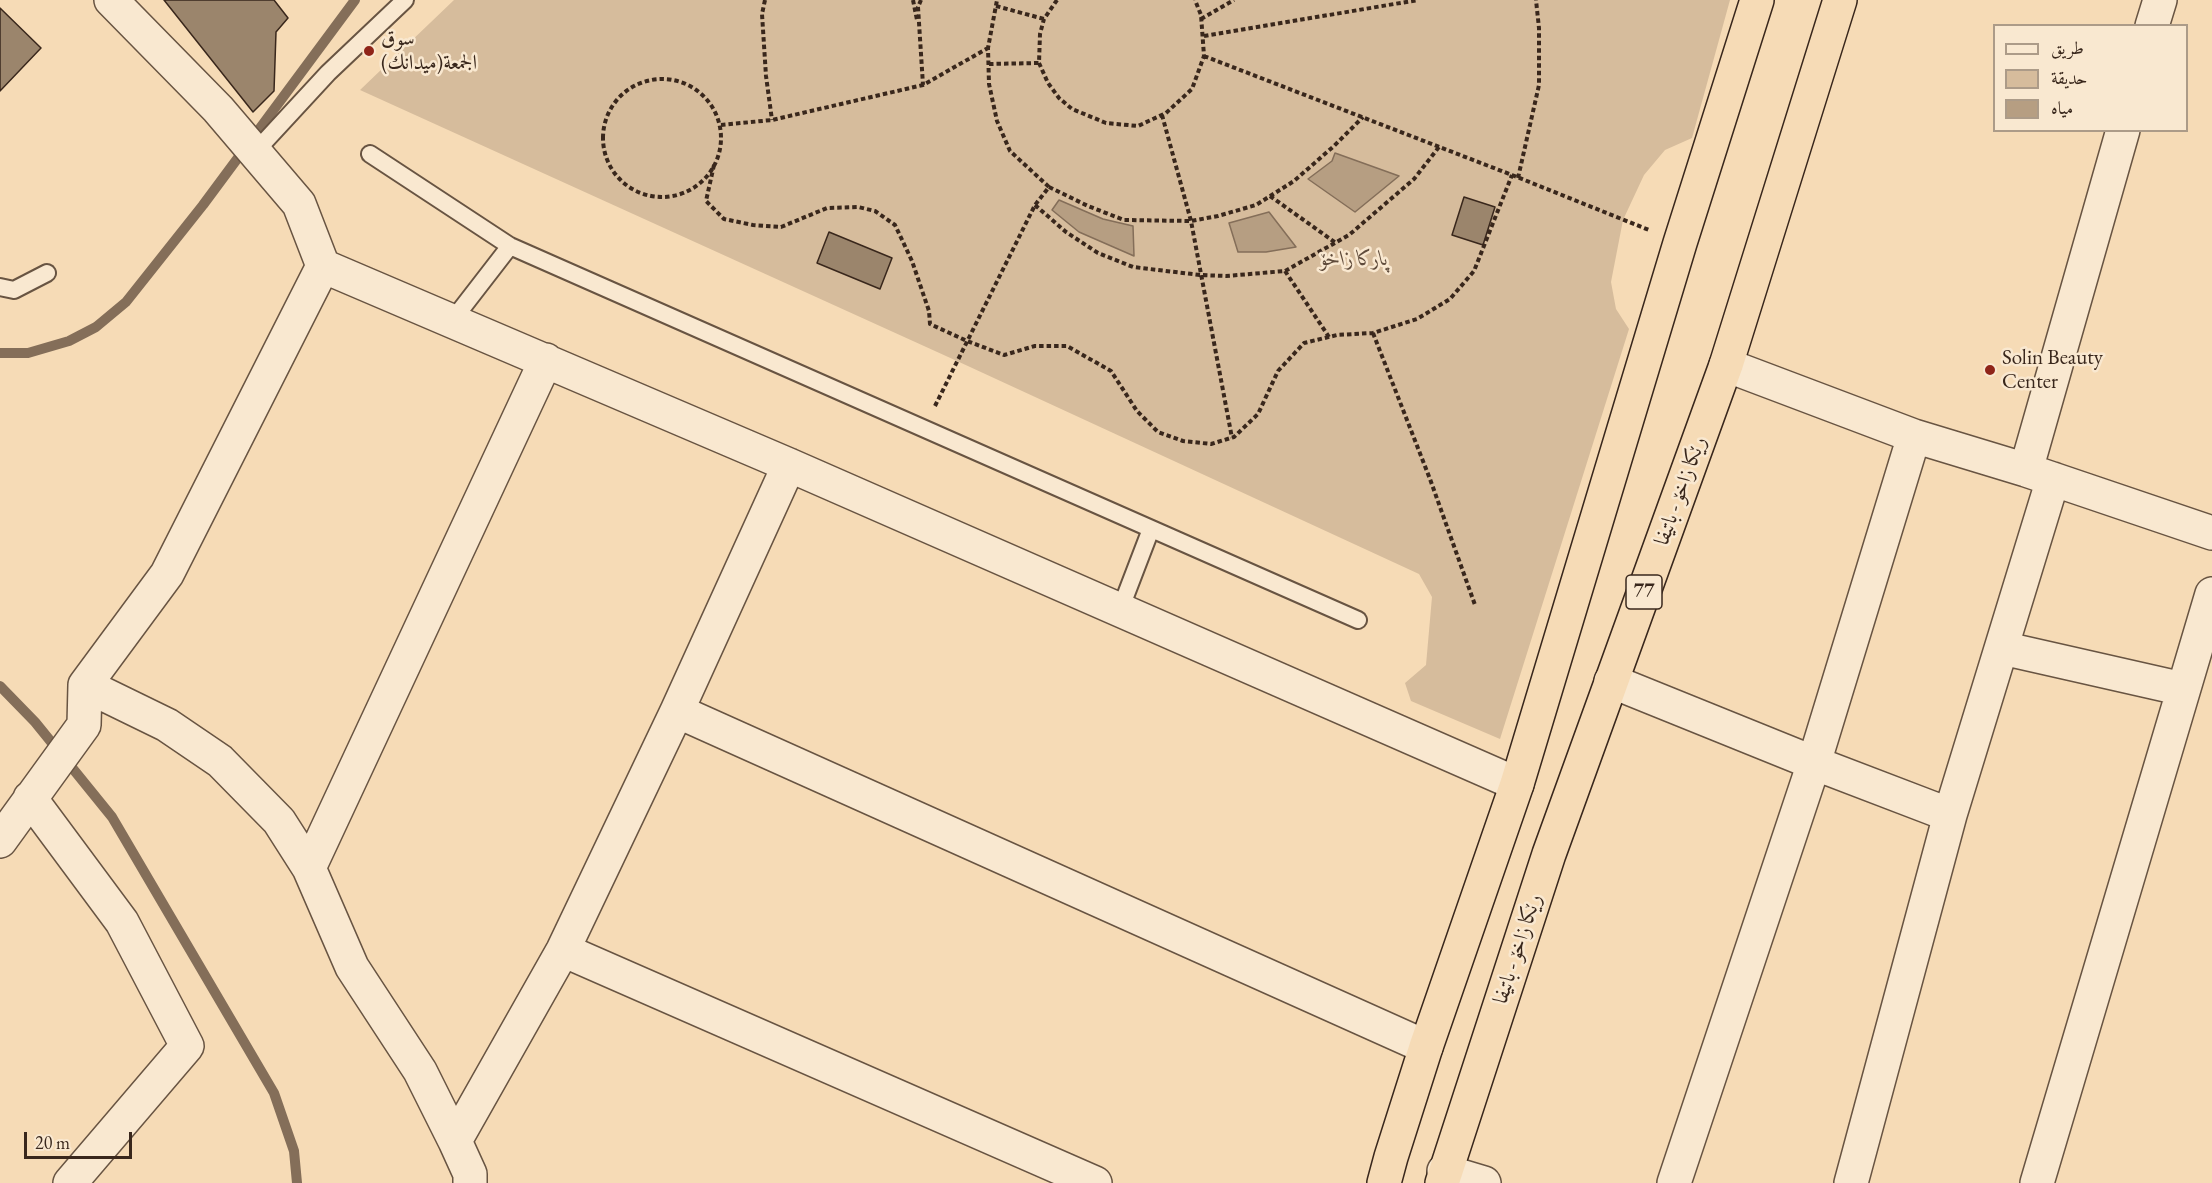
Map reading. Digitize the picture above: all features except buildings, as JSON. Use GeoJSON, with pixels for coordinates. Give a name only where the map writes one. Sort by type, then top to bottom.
{"type":"FeatureCollection","features":[{"type":"Feature","properties":{"kind":"highway"},"geometry":{"type":"LineString","coordinates":[[1384,1183],[1426,1047],[1517,784],[1680,243],[1757,0]]}},
{"type":"Feature","properties":{"kind":"highway","name":"رێکا زاخۆ - باتیفا"},"geometry":{"type":"LineString","coordinates":[[1443,1177],[1550,854],[1726,365],[1840,0]]}},
{"type":"Feature","properties":{"kind":"street"},"geometry":{"type":"LineString","coordinates":[[111,0],[218,109],[299,204],[323,266],[789,465],[1517,784]]}},
{"type":"Feature","properties":{"kind":"street"},"geometry":{"type":"LineString","coordinates":[[2153,24],[2160,0]]}},
{"type":"Feature","properties":{"kind":"street"},"geometry":{"type":"LineString","coordinates":[[1851,1183],[1950,815],[2002,648],[2039,474],[2123,132]]}},
{"type":"Feature","properties":{"kind":"street"},"geometry":{"type":"LineString","coordinates":[[0,841],[84,725],[86,685],[167,574],[323,266]]}},
{"type":"Feature","properties":{"kind":"street"},"geometry":{"type":"LineString","coordinates":[[309,868],[546,360]]}},
{"type":"Feature","properties":{"kind":"street"},"geometry":{"type":"LineString","coordinates":[[1726,365],[1914,436],[2039,474],[2212,532]]}},
{"type":"Feature","properties":{"kind":"street"},"geometry":{"type":"LineString","coordinates":[[1674,1183],[1814,763],[1914,436]]}},
{"type":"Feature","properties":{"kind":"street"},"geometry":{"type":"LineString","coordinates":[[455,1142],[563,950],[677,711],[789,465]]}},
{"type":"Feature","properties":{"kind":"street"},"geometry":{"type":"LineString","coordinates":[[2037,1183],[2212,594]]}},
{"type":"Feature","properties":{"kind":"street"},"geometry":{"type":"LineString","coordinates":[[2002,648],[2183,689]]}},
{"type":"Feature","properties":{"kind":"street"},"geometry":{"type":"LineString","coordinates":[[1611,681],[1950,815]]}},
{"type":"Feature","properties":{"kind":"street"},"geometry":{"type":"LineString","coordinates":[[86,685],[167,725],[220,761],[279,821],[309,868],[352,967],[420,1071],[470,1174],[470,1183]]}},
{"type":"Feature","properties":{"kind":"street"},"geometry":{"type":"LineString","coordinates":[[677,711],[1426,1047]]}},
{"type":"Feature","properties":{"kind":"street"},"geometry":{"type":"LineString","coordinates":[[30,798],[122,922],[187,1047],[70,1183]]}},
{"type":"Feature","properties":{"kind":"street"},"geometry":{"type":"LineString","coordinates":[[563,950],[1095,1183]]}},
{"type":"Feature","properties":{"kind":"street"},"geometry":{"type":"LineString","coordinates":[[1443,1177],[1484,1183]]}},
{"type":"Feature","properties":{"kind":"lane"},"geometry":{"type":"LineString","coordinates":[[255,152],[328,73],[405,0]]}},
{"type":"Feature","properties":{"kind":"lane"},"geometry":{"type":"LineString","coordinates":[[370,154],[510,246],[1358,620]]}},
{"type":"Feature","properties":{"kind":"lane"},"geometry":{"type":"LineString","coordinates":[[452,321],[510,246]]}},
{"type":"Feature","properties":{"kind":"lane"},"geometry":{"type":"LineString","coordinates":[[0,287],[14,290],[47,273]]}},
{"type":"Feature","properties":{"kind":"lane"},"geometry":{"type":"LineString","coordinates":[[1120,610],[1151,529]]}},
{"type":"Feature","properties":{"kind":"path"},"geometry":{"type":"LineString","coordinates":[[765,0],[762,14],[766,76],[772,120]]}},
{"type":"Feature","properties":{"kind":"path"},"geometry":{"type":"LineString","coordinates":[[913,0],[920,37]]}},
{"type":"Feature","properties":{"kind":"path"},"geometry":{"type":"LineString","coordinates":[[921,0],[918,7],[923,85]]}},
{"type":"Feature","properties":{"kind":"path"},"geometry":{"type":"LineString","coordinates":[[997,0],[988,48],[989,84],[997,121],[1010,152],[1049,187],[1124,220],[1191,221],[1256,205],[1294,181],[1363,117]]}},
{"type":"Feature","properties":{"kind":"path"},"geometry":{"type":"LineString","coordinates":[[1057,0],[1044,19],[1040,34],[1039,63],[1048,84],[1072,109],[1091,118],[1119,125],[1138,126],[1162,115],[1177,104],[1192,88],[1204,56],[1204,36],[1195,0]]}},
{"type":"Feature","properties":{"kind":"path"},"geometry":{"type":"LineString","coordinates":[[1201,19],[1234,0]]}},
{"type":"Feature","properties":{"kind":"path"},"geometry":{"type":"LineString","coordinates":[[1204,36],[1418,0]]}},
{"type":"Feature","properties":{"kind":"path"},"geometry":{"type":"LineString","coordinates":[[1518,178],[1539,85],[1539,28],[1536,0]]}},
{"type":"Feature","properties":{"kind":"path"},"geometry":{"type":"LineString","coordinates":[[996,6],[1044,19]]}},
{"type":"Feature","properties":{"kind":"path"},"geometry":{"type":"LineString","coordinates":[[720,125],[772,120],[923,85],[988,48]]}},
{"type":"Feature","properties":{"kind":"path"},"geometry":{"type":"LineString","coordinates":[[1204,56],[1512,175],[1680,243]]}},
{"type":"Feature","properties":{"kind":"path"},"geometry":{"type":"LineString","coordinates":[[988,64],[1039,63]]}},
{"type":"Feature","properties":{"kind":"path"},"geometry":{"type":"LineString","coordinates":[[714,165],[704,180],[683,194],[661,198],[636,192],[620,182],[608,165],[602,141],[606,117],[625,91],[647,80],[665,78],[688,85],[707,100],[720,125],[721,147],[714,165],[706,201],[724,219],[753,225],[781,227],[827,208],[858,207],[875,211],[895,225],[912,261],[929,311],[930,324],[967,341],[1004,354],[1035,346],[1067,346],[1111,371],[1137,411],[1158,432],[1183,441],[1211,444],[1232,438],[1258,414],[1278,371],[1304,343],[1329,337],[1373,333],[1417,319],[1450,299],[1474,271],[1512,175]]}},
{"type":"Feature","properties":{"kind":"path"},"geometry":{"type":"LineString","coordinates":[[1162,115],[1191,221],[1232,438]]}},
{"type":"Feature","properties":{"kind":"path"},"geometry":{"type":"LineString","coordinates":[[1035,205],[1066,232],[1098,253],[1133,267],[1226,276],[1284,271],[1349,235],[1414,179],[1439,147]]}},
{"type":"Feature","properties":{"kind":"path"},"geometry":{"type":"LineString","coordinates":[[923,428],[1035,205],[1049,187]]}},
{"type":"Feature","properties":{"kind":"path"},"geometry":{"type":"LineString","coordinates":[[1270,196],[1336,243]]}},
{"type":"Feature","properties":{"kind":"path"},"geometry":{"type":"LineString","coordinates":[[1284,271],[1329,337]]}},
{"type":"Feature","properties":{"kind":"path"},"geometry":{"type":"LineString","coordinates":[[1373,333],[1430,479],[1475,605]]}},
{"type":"Feature","properties":{"kind":"green space","name":"پارکا زاخۆ"},"geometry":{"type":"Polygon","coordinates":[[[454,0],[1730,0],[1692,138],[1665,150],[1644,175],[1623,220],[1611,282],[1616,309],[1629,329],[1500,739],[1411,701],[1405,683],[1426,665],[1432,597],[1419,574],[360,90],[454,0]]]}},
{"type":"Feature","properties":{"kind":"water"},"geometry":{"type":"Polygon","coordinates":[[[1335,153],[1399,176],[1355,212],[1308,179],[1332,161],[1335,153]]]}},
{"type":"Feature","properties":{"kind":"water"},"geometry":{"type":"Polygon","coordinates":[[[1059,200],[1103,219],[1133,226],[1134,256],[1079,232],[1052,210],[1059,200]]]}},
{"type":"Feature","properties":{"kind":"water"},"geometry":{"type":"Polygon","coordinates":[[[1269,212],[1296,247],[1266,252],[1238,252],[1229,223],[1269,212]]]}},
{"type":"Feature","properties":{"kind":"waterway"},"geometry":{"type":"LineString","coordinates":[[0,353],[28,353],[69,341],[96,327],[126,302],[203,205],[355,0]]}},
{"type":"Feature","properties":{"kind":"waterway"},"geometry":{"type":"LineString","coordinates":[[0,686],[35,722],[112,817],[274,1093],[294,1151],[297,1183]]}},
{"type":"Feature","properties":{"kind":"place","name":"سوق الجمعة(ميدانك)"},"geometry":{"type":"Point","coordinates":[369,51]}},
{"type":"Feature","properties":{"kind":"place","name":"Solin Beauty Center"},"geometry":{"type":"Point","coordinates":[1990,370]}}]}
